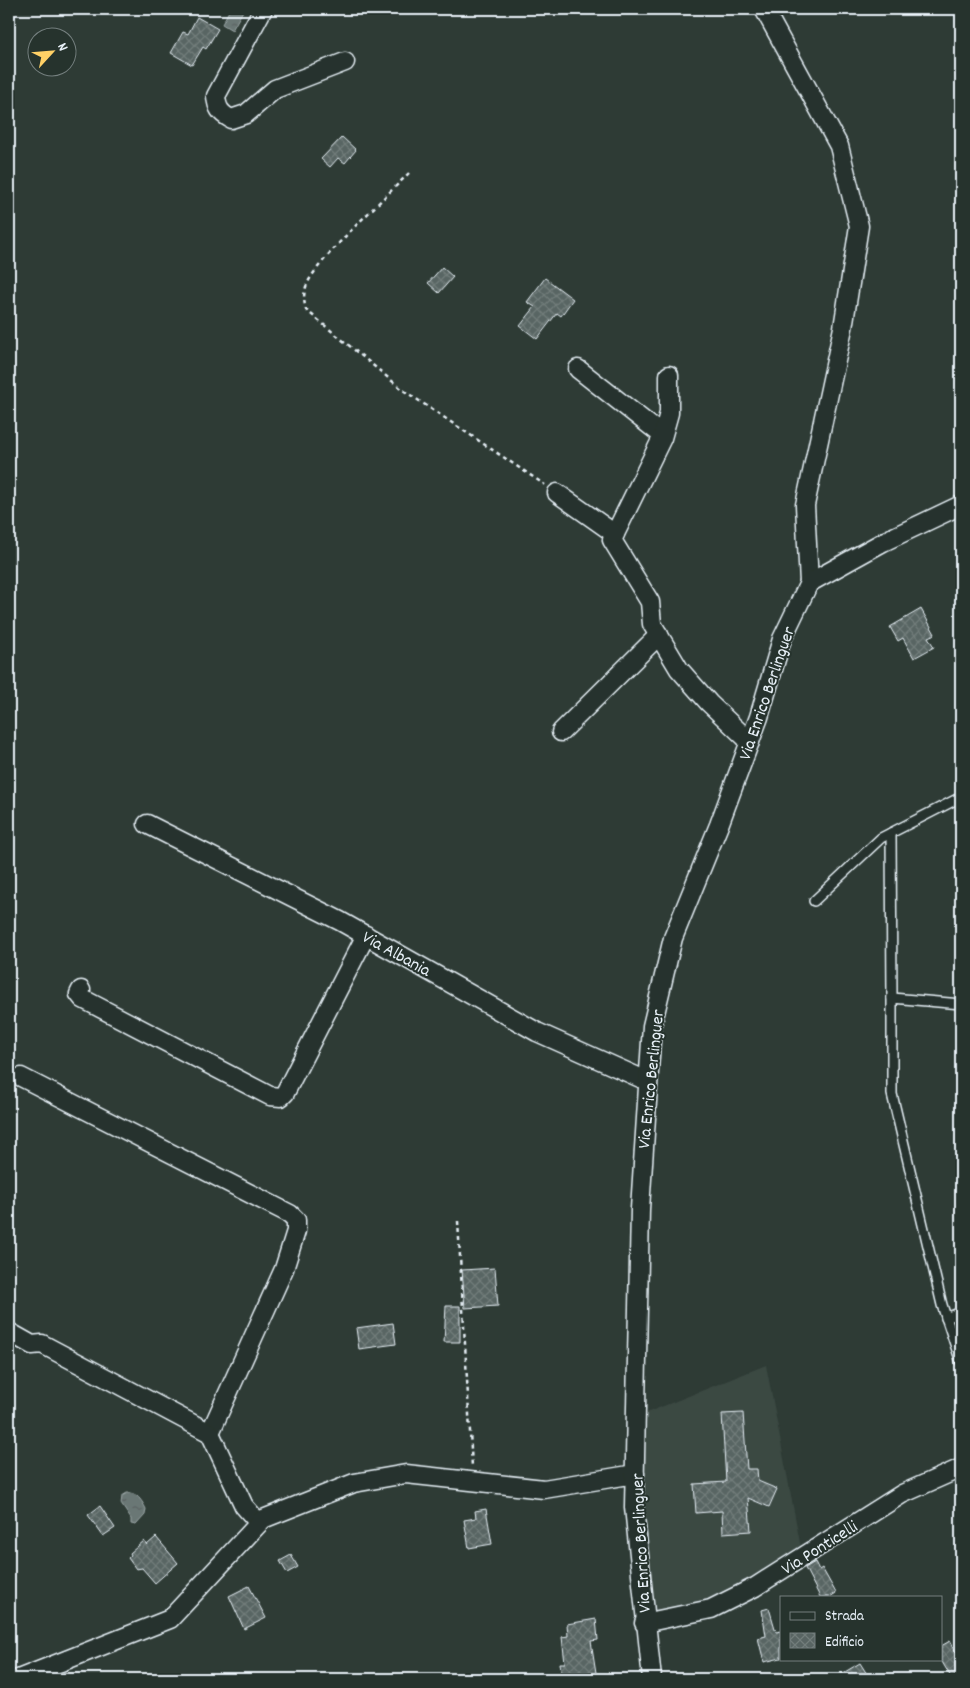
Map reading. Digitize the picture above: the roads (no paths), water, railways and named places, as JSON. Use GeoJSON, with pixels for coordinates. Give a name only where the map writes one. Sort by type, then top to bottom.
{"type":"FeatureCollection","features":[{"type":"Feature","properties":{"kind":"street"},"geometry":{"type":"LineString","coordinates":[[263,9],[216,96],[216,107],[222,114],[230,118],[246,114],[275,89],[344,62]]}},
{"type":"Feature","properties":{"kind":"street"},"geometry":{"type":"LineString","coordinates":[[764,9],[839,146],[860,226],[843,328],[805,505],[809,583],[883,542],[961,505]]}},
{"type":"Feature","properties":{"kind":"street"},"geometry":{"type":"LineString","coordinates":[[578,369],[662,436]]}},
{"type":"Feature","properties":{"kind":"street"},"geometry":{"type":"LineString","coordinates":[[668,375],[669,413],[662,436],[612,540],[650,602],[652,624],[680,670],[709,703],[750,742]]}},
{"type":"Feature","properties":{"kind":"street"},"geometry":{"type":"LineString","coordinates":[[557,493],[614,534]]}},
{"type":"Feature","properties":{"kind":"street","name":"Via Enrico Berlinguer"},"geometry":{"type":"LineString","coordinates":[[652,1679],[644,1623],[634,1507],[640,1209],[652,1026],[673,938],[750,742],[782,638],[809,583]]}},
{"type":"Feature","properties":{"kind":"street"},"geometry":{"type":"LineString","coordinates":[[561,732],[659,635]]}},
{"type":"Feature","properties":{"kind":"street","name":"Via Albania"},"geometry":{"type":"LineString","coordinates":[[146,824],[366,935],[537,1032],[647,1081]]}},
{"type":"Feature","properties":{"kind":"street"},"geometry":{"type":"LineString","coordinates":[[81,990],[80,994],[83,999],[270,1096],[281,1097],[286,1093],[366,935]]}},
{"type":"Feature","properties":{"kind":"street"},"geometry":{"type":"LineString","coordinates":[[21,1077],[290,1214],[296,1220],[296,1230],[284,1269],[210,1433]]}},
{"type":"Feature","properties":{"kind":"street"},"geometry":{"type":"LineString","coordinates":[[9,1332],[32,1345],[42,1344],[210,1433],[244,1506],[259,1523]]}},
{"type":"Feature","properties":{"kind":"street","name":"Via Ponticelli"},"geometry":{"type":"LineString","coordinates":[[644,1623],[711,1609],[755,1587],[902,1494],[961,1468]]}},
{"type":"Feature","properties":{"kind":"street"},"geometry":{"type":"LineString","coordinates":[[18,1679],[170,1618],[263,1519],[354,1483],[406,1474],[544,1489],[635,1474]]}},
{"type":"Feature","properties":{"kind":"lane"},"geometry":{"type":"LineString","coordinates":[[814,901],[880,838],[961,797]]}},
{"type":"Feature","properties":{"kind":"lane"},"geometry":{"type":"LineString","coordinates":[[891,833],[892,1094],[946,1318],[961,1362]]}},
{"type":"Feature","properties":{"kind":"lane"},"geometry":{"type":"LineString","coordinates":[[892,998],[961,1004]]}},
{"type":"Feature","properties":{"kind":"lane"},"geometry":{"type":"LineString","coordinates":[[946,1318],[961,1312]]}},
{"type":"Feature","properties":{"kind":"water"},"geometry":{"type":"Polygon","coordinates":[[[230,9],[244,9],[232,30],[222,24],[230,9]]]}},
{"type":"Feature","properties":{"kind":"water"},"geometry":{"type":"Polygon","coordinates":[[[127,1493],[134,1494],[141,1500],[146,1509],[145,1515],[136,1525],[131,1524],[131,1519],[121,1504],[122,1496],[127,1493]]]}}]}
